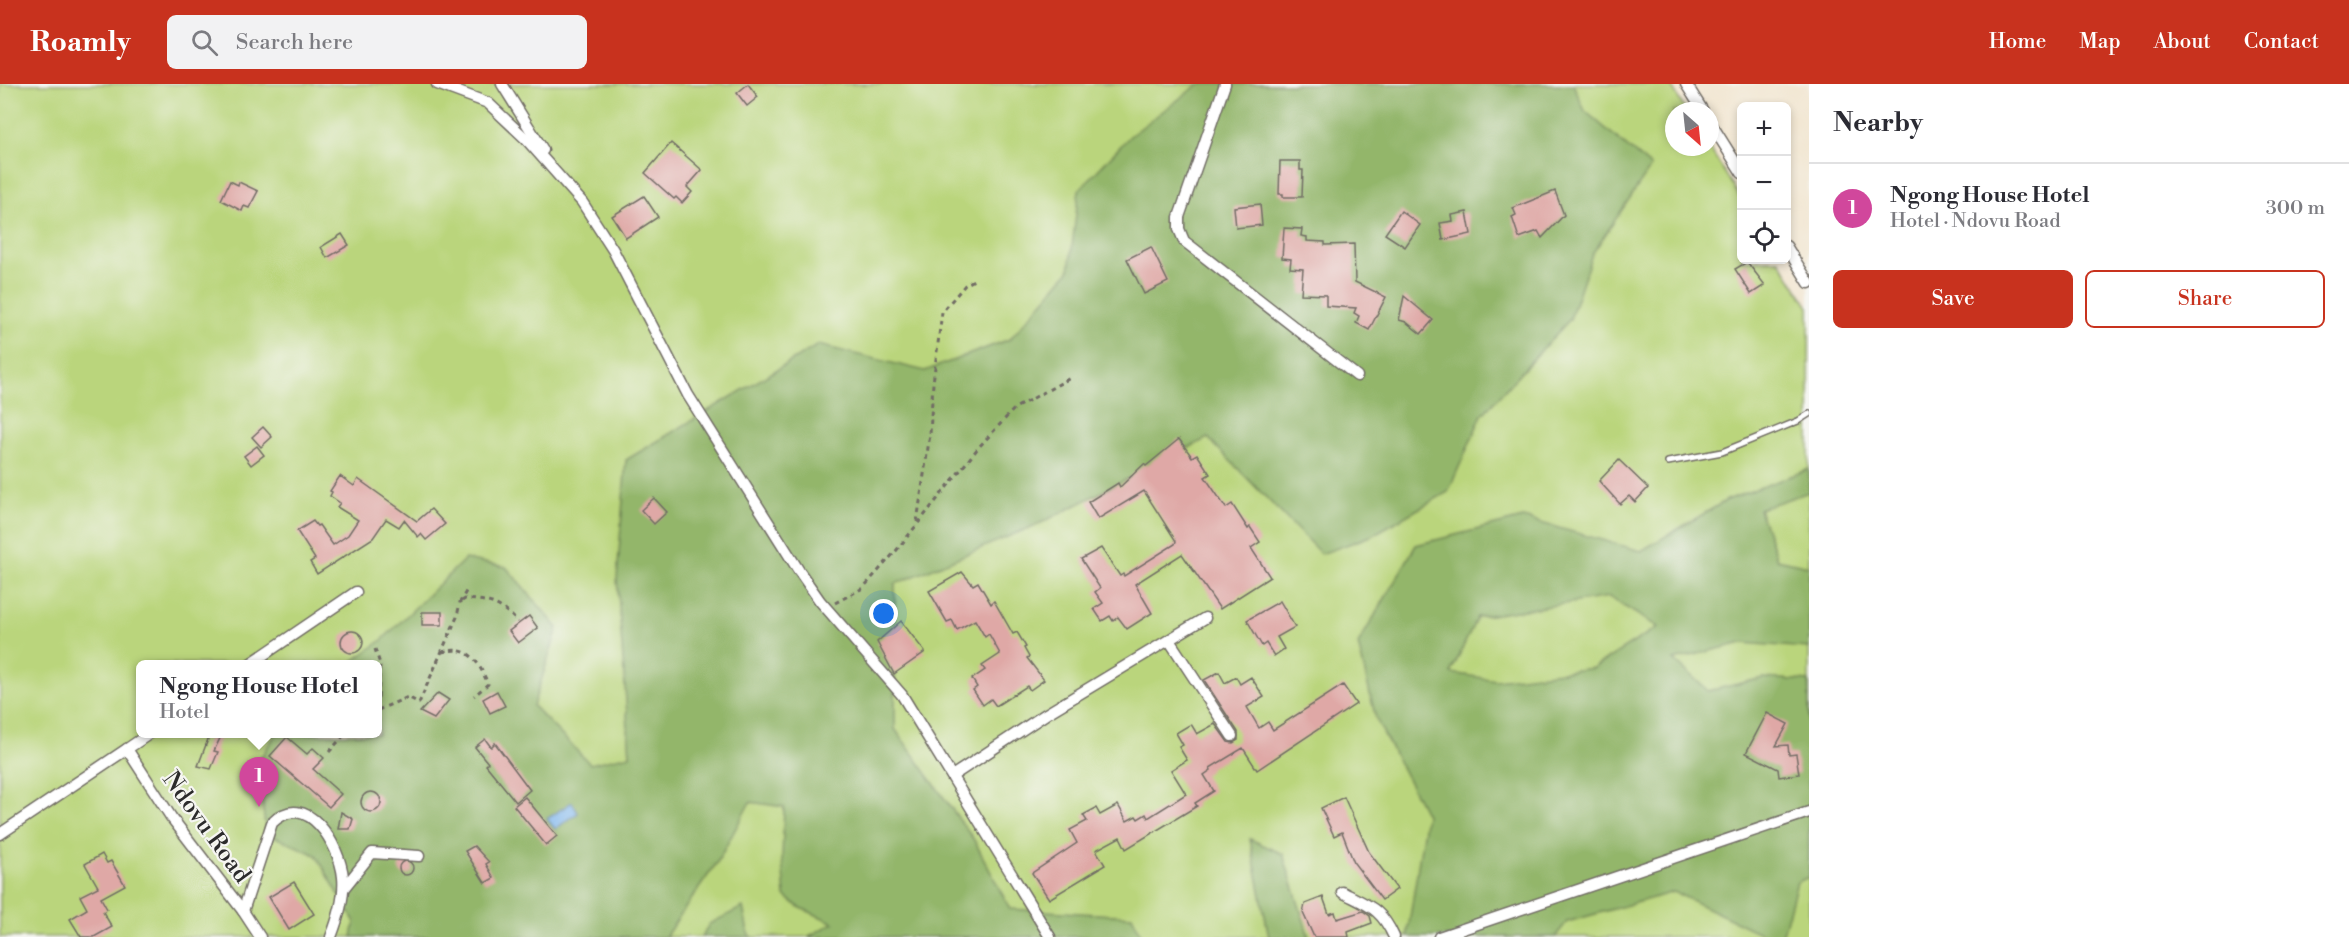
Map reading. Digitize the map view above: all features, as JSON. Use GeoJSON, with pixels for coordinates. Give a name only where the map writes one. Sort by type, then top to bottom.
{"type":"FeatureCollection","features":[{"type":"Feature","properties":{"kind":"street"},"geometry":{"type":"LineString","coordinates":[[437,84],[488,103],[525,138],[582,202],[614,250],[688,395],[799,572],[825,608],[902,695],[1050,937]]}},
{"type":"Feature","properties":{"kind":"street"},"geometry":{"type":"LineString","coordinates":[[502,84],[557,174]]}},
{"type":"Feature","properties":{"kind":"street"},"geometry":{"type":"LineString","coordinates":[[1225,84],[1179,217],[1179,229],[1184,242],[1357,376]]}},
{"type":"Feature","properties":{"kind":"street"},"geometry":{"type":"LineString","coordinates":[[1686,84],[1697,102]]}},
{"type":"Feature","properties":{"kind":"street"},"geometry":{"type":"LineString","coordinates":[[1719,136],[1737,165]]}},
{"type":"Feature","properties":{"kind":"street"},"geometry":{"type":"LineString","coordinates":[[1791,254],[1809,283]]}},
{"type":"Feature","properties":{"kind":"street"},"geometry":{"type":"LineString","coordinates":[[256,660],[356,592]]}},
{"type":"Feature","properties":{"kind":"street"},"geometry":{"type":"LineString","coordinates":[[952,776],[1046,714],[1205,618]]}},
{"type":"Feature","properties":{"kind":"street"},"geometry":{"type":"LineString","coordinates":[[1169,640],[1232,736]]}},
{"type":"Feature","properties":{"kind":"street"},"geometry":{"type":"LineString","coordinates":[[0,834],[143,738]]}},
{"type":"Feature","properties":{"kind":"street","name":"Ndovu Road"},"geometry":{"type":"LineString","coordinates":[[127,749],[171,817],[243,911],[260,937]]}},
{"type":"Feature","properties":{"kind":"street"},"geometry":{"type":"LineString","coordinates":[[243,911],[272,823],[280,815],[300,811],[310,815],[325,833],[343,874],[344,888],[332,937]]}},
{"type":"Feature","properties":{"kind":"street"},"geometry":{"type":"LineString","coordinates":[[1439,937],[1809,812]]}},
{"type":"Feature","properties":{"kind":"street"},"geometry":{"type":"LineString","coordinates":[[344,888],[372,853],[419,856]]}},
{"type":"Feature","properties":{"kind":"street"},"geometry":{"type":"LineString","coordinates":[[1342,892],[1377,910],[1387,921],[1394,937]]}},
{"type":"Feature","properties":{"kind":"lane"},"geometry":{"type":"LineString","coordinates":[[1668,462],[1722,452],[1798,421],[1809,414]]}},
{"type":"Feature","properties":{"kind":"path"},"geometry":{"type":"LineString","coordinates":[[916,524],[930,434],[933,383],[942,312],[965,285],[974,280]]}},
{"type":"Feature","properties":{"kind":"path"},"geometry":{"type":"LineString","coordinates":[[825,608],[863,588],[978,448],[1015,408],[1072,376]]}},
{"type":"Feature","properties":{"kind":"path"},"geometry":{"type":"LineString","coordinates":[[382,708],[408,697],[419,703],[457,617],[460,602],[468,588]]}},
{"type":"Feature","properties":{"kind":"path"},"geometry":{"type":"LineString","coordinates":[[460,602],[465,599],[490,601],[507,611],[518,622]]}},
{"type":"Feature","properties":{"kind":"path"},"geometry":{"type":"LineString","coordinates":[[375,649],[379,660]]}},
{"type":"Feature","properties":{"kind":"path"},"geometry":{"type":"LineString","coordinates":[[442,652],[456,649],[467,653],[480,665],[488,684],[474,696]]}},
{"type":"Feature","properties":{"kind":"path"},"geometry":{"type":"LineString","coordinates":[[329,752],[341,738]]}},
{"type":"Feature","properties":{"kind":"green space"},"geometry":{"type":"Polygon","coordinates":[[[0,84],[1670,84],[1681,102],[1665,102],[1665,156],[1715,156],[1737,192],[1737,264],[1782,264],[1809,307],[1809,937],[0,937],[0,84]]]}},
{"type":"Feature","properties":{"kind":"green space"},"geometry":{"type":"Polygon","coordinates":[[[1199,84],[1573,84],[1585,111],[1651,167],[1592,254],[1570,319],[1482,415],[1448,492],[1371,536],[1321,554],[1208,438],[1041,523],[895,584],[895,729],[974,840],[1010,909],[1132,916],[1142,937],[807,937],[834,923],[799,907],[785,896],[782,859],[784,807],[750,802],[718,861],[665,937],[352,937],[355,922],[316,855],[266,833],[257,763],[273,738],[382,738],[382,660],[355,660],[381,641],[465,559],[506,567],[558,628],[533,706],[590,764],[630,755],[617,579],[626,460],[818,345],[925,371],[1010,339],[1069,271],[1079,190],[1130,136],[1199,84]]]}},
{"type":"Feature","properties":{"kind":"green space"},"geometry":{"type":"Polygon","coordinates":[[[1809,469],[1809,492],[1759,509],[1777,559],[1809,566],[1809,648],[1742,643],[1674,660],[1708,691],[1763,678],[1809,681],[1809,877],[1797,882],[1782,937],[1768,937],[1674,892],[1567,922],[1555,937],[1407,937],[1426,815],[1376,719],[1358,644],[1416,545],[1523,518],[1641,551],[1727,500],[1809,469]],[[1609,597],[1477,617],[1451,673],[1496,680],[1593,668],[1658,627],[1609,597]]]}},
{"type":"Feature","properties":{"kind":"green space"},"geometry":{"type":"Polygon","coordinates":[[[1250,839],[1283,854],[1309,937],[1269,937],[1250,839]]]}},
{"type":"Feature","properties":{"kind":"green space"},"geometry":{"type":"Polygon","coordinates":[[[743,907],[748,933],[752,937],[702,937],[709,924],[743,907]]]}},
{"type":"Feature","properties":{"kind":"water"},"geometry":{"type":"Polygon","coordinates":[[[572,802],[578,813],[555,829],[547,819],[572,802]]]}},
{"type":"Feature","properties":{"kind":"building"},"geometry":{"type":"Polygon","coordinates":[[[748,84],[758,97],[747,106],[737,93],[748,84]]]}},
{"type":"Feature","properties":{"kind":"building"},"geometry":{"type":"Polygon","coordinates":[[[671,143],[702,170],[687,187],[692,192],[682,203],[676,197],[674,199],[645,173],[671,143]]]}},
{"type":"Feature","properties":{"kind":"building"},"geometry":{"type":"Polygon","coordinates":[[[1280,161],[1300,161],[1300,170],[1303,170],[1302,197],[1283,197],[1283,194],[1279,194],[1280,161]]]}},
{"type":"Feature","properties":{"kind":"building"},"geometry":{"type":"Polygon","coordinates":[[[230,181],[238,185],[239,182],[258,191],[249,208],[244,206],[242,211],[221,200],[230,181]]]}},
{"type":"Feature","properties":{"kind":"building"},"geometry":{"type":"Polygon","coordinates":[[[1555,191],[1564,215],[1542,238],[1538,231],[1519,238],[1512,217],[1516,215],[1513,208],[1555,191]]]}},
{"type":"Feature","properties":{"kind":"building"},"geometry":{"type":"Polygon","coordinates":[[[644,196],[658,217],[626,238],[612,216],[644,196]]]}},
{"type":"Feature","properties":{"kind":"building"},"geometry":{"type":"Polygon","coordinates":[[[1260,204],[1262,225],[1236,228],[1234,207],[1260,204]]]}},
{"type":"Feature","properties":{"kind":"building"},"geometry":{"type":"Polygon","coordinates":[[[1401,211],[1420,225],[1405,247],[1385,234],[1401,211]]]}},
{"type":"Feature","properties":{"kind":"building"},"geometry":{"type":"Polygon","coordinates":[[[1467,212],[1471,234],[1443,240],[1440,223],[1453,221],[1452,215],[1467,212]]]}},
{"type":"Feature","properties":{"kind":"building"},"geometry":{"type":"Polygon","coordinates":[[[1284,228],[1302,229],[1301,236],[1307,237],[1307,241],[1325,242],[1325,245],[1354,244],[1355,282],[1386,297],[1369,330],[1356,323],[1359,316],[1354,313],[1356,308],[1326,306],[1326,295],[1301,294],[1303,269],[1290,268],[1291,259],[1282,258],[1284,228]]]}},
{"type":"Feature","properties":{"kind":"building"},"geometry":{"type":"Polygon","coordinates":[[[342,234],[349,245],[327,258],[321,247],[342,234]]]}},
{"type":"Feature","properties":{"kind":"building"},"geometry":{"type":"Polygon","coordinates":[[[1151,247],[1168,282],[1144,294],[1127,259],[1151,247]]]}},
{"type":"Feature","properties":{"kind":"building"},"geometry":{"type":"Polygon","coordinates":[[[1749,264],[1765,285],[1751,294],[1735,269],[1749,264]]]}},
{"type":"Feature","properties":{"kind":"building"},"geometry":{"type":"Polygon","coordinates":[[[1404,296],[1433,320],[1421,334],[1406,322],[1399,320],[1404,296]]]}},
{"type":"Feature","properties":{"kind":"building"},"geometry":{"type":"Polygon","coordinates":[[[263,427],[272,437],[261,447],[252,437],[263,427]]]}},
{"type":"Feature","properties":{"kind":"building"},"geometry":{"type":"Polygon","coordinates":[[[1179,439],[1192,457],[1197,454],[1210,474],[1205,477],[1226,508],[1232,504],[1248,529],[1250,527],[1260,542],[1251,548],[1270,577],[1220,609],[1182,554],[1135,584],[1152,613],[1127,629],[1118,617],[1113,621],[1110,616],[1102,621],[1094,609],[1103,603],[1095,592],[1100,588],[1081,559],[1101,548],[1120,576],[1123,574],[1124,576],[1175,544],[1176,541],[1144,491],[1098,519],[1088,502],[1118,483],[1120,487],[1144,464],[1146,466],[1179,439]]]}},
{"type":"Feature","properties":{"kind":"building"},"geometry":{"type":"Polygon","coordinates":[[[257,446],[264,455],[251,465],[244,456],[257,446]]]}},
{"type":"Feature","properties":{"kind":"building"},"geometry":{"type":"Polygon","coordinates":[[[1619,460],[1648,488],[1635,502],[1629,496],[1620,504],[1599,481],[1619,460]]]}},
{"type":"Feature","properties":{"kind":"building"},"geometry":{"type":"Polygon","coordinates":[[[340,476],[354,486],[358,479],[417,521],[431,509],[445,524],[426,540],[421,534],[418,537],[404,520],[399,527],[386,519],[373,538],[317,574],[310,562],[315,559],[297,531],[313,521],[317,526],[319,525],[333,545],[348,535],[358,520],[337,507],[340,503],[330,496],[332,492],[330,491],[340,476]]]}},
{"type":"Feature","properties":{"kind":"building"},"geometry":{"type":"Polygon","coordinates":[[[654,498],[667,512],[654,524],[641,510],[654,498]]]}},
{"type":"Feature","properties":{"kind":"building"},"geometry":{"type":"Polygon","coordinates":[[[962,572],[973,585],[978,582],[991,604],[994,601],[1013,634],[1017,632],[1026,647],[1024,648],[1029,657],[1027,658],[1044,680],[1030,690],[1027,686],[996,706],[991,699],[983,705],[973,690],[977,687],[972,679],[985,670],[982,666],[1000,654],[989,634],[985,637],[975,620],[957,630],[952,620],[947,622],[929,591],[962,572]]]}},
{"type":"Feature","properties":{"kind":"building"},"geometry":{"type":"Polygon","coordinates":[[[1280,601],[1295,627],[1277,637],[1284,649],[1274,656],[1266,643],[1262,646],[1247,620],[1280,601]]]}},
{"type":"Feature","properties":{"kind":"building"},"geometry":{"type":"Polygon","coordinates":[[[422,612],[442,612],[442,625],[422,625],[422,612]]]}},
{"type":"Feature","properties":{"kind":"building"},"geometry":{"type":"Polygon","coordinates":[[[529,616],[538,628],[518,643],[509,631],[529,616]]]}},
{"type":"Feature","properties":{"kind":"building"},"geometry":{"type":"Polygon","coordinates":[[[901,621],[925,652],[894,674],[877,642],[901,621]]]}},
{"type":"Feature","properties":{"kind":"building"},"geometry":{"type":"Polygon","coordinates":[[[348,631],[356,631],[363,638],[363,646],[356,653],[348,653],[341,646],[341,638],[348,631]]]}},
{"type":"Feature","properties":{"kind":"building"},"geometry":{"type":"Polygon","coordinates":[[[1219,672],[1225,683],[1236,677],[1240,684],[1251,677],[1264,697],[1247,707],[1259,728],[1268,722],[1273,730],[1343,685],[1356,704],[1257,770],[1243,748],[1210,768],[1211,770],[1204,775],[1214,791],[1195,803],[1197,806],[1126,849],[1120,837],[1096,850],[1105,865],[1049,899],[1032,873],[1077,843],[1070,830],[1087,821],[1083,815],[1096,808],[1100,815],[1118,805],[1127,821],[1136,816],[1138,819],[1146,814],[1148,818],[1186,794],[1171,770],[1187,760],[1179,747],[1183,745],[1176,733],[1191,724],[1197,734],[1215,724],[1228,742],[1233,743],[1238,740],[1238,732],[1204,680],[1219,672]]]}},
{"type":"Feature","properties":{"kind":"building"},"geometry":{"type":"Polygon","coordinates":[[[497,691],[505,706],[490,713],[483,699],[497,691]]]}},
{"type":"Feature","properties":{"kind":"building"},"geometry":{"type":"Polygon","coordinates":[[[438,693],[449,700],[434,719],[420,712],[438,693]]]}},
{"type":"Feature","properties":{"kind":"building"},"geometry":{"type":"Polygon","coordinates":[[[1767,713],[1788,724],[1776,746],[1788,745],[1789,755],[1796,754],[1799,774],[1779,777],[1778,769],[1746,753],[1767,713]]]}},
{"type":"Feature","properties":{"kind":"building"},"geometry":{"type":"Polygon","coordinates":[[[208,738],[220,738],[214,751],[218,752],[211,769],[198,766],[208,738]]]}},
{"type":"Feature","properties":{"kind":"building"},"geometry":{"type":"Polygon","coordinates":[[[286,738],[307,754],[313,748],[324,758],[313,769],[341,794],[329,807],[270,756],[286,738]]]}},
{"type":"Feature","properties":{"kind":"building"},"geometry":{"type":"Polygon","coordinates":[[[485,739],[491,747],[495,743],[530,790],[516,802],[486,765],[488,763],[475,747],[485,739]]]}},
{"type":"Feature","properties":{"kind":"building"},"geometry":{"type":"Polygon","coordinates":[[[371,792],[378,795],[381,802],[378,809],[371,812],[364,809],[361,802],[364,795],[371,792]]]}},
{"type":"Feature","properties":{"kind":"building"},"geometry":{"type":"Polygon","coordinates":[[[525,797],[557,836],[546,845],[514,806],[525,797]]]}},
{"type":"Feature","properties":{"kind":"building"},"geometry":{"type":"Polygon","coordinates":[[[1344,797],[1369,852],[1397,889],[1382,900],[1354,863],[1342,832],[1334,836],[1321,808],[1344,797]]]}},
{"type":"Feature","properties":{"kind":"building"},"geometry":{"type":"Polygon","coordinates":[[[341,812],[353,819],[350,829],[338,829],[341,812]]]}},
{"type":"Feature","properties":{"kind":"building"},"geometry":{"type":"Polygon","coordinates":[[[474,846],[489,862],[486,864],[494,878],[485,883],[465,851],[474,846]]]}},
{"type":"Feature","properties":{"kind":"building"},"geometry":{"type":"Polygon","coordinates":[[[102,854],[107,863],[111,861],[125,885],[101,898],[107,909],[103,912],[112,927],[94,937],[81,937],[70,919],[87,909],[80,896],[98,887],[85,864],[102,854]]]}},
{"type":"Feature","properties":{"kind":"building"},"geometry":{"type":"Polygon","coordinates":[[[406,861],[411,863],[413,868],[411,873],[406,875],[401,873],[399,868],[401,863],[406,861]]]}},
{"type":"Feature","properties":{"kind":"building"},"geometry":{"type":"Polygon","coordinates":[[[294,882],[314,914],[289,930],[269,897],[294,882]]]}},
{"type":"Feature","properties":{"kind":"building"},"geometry":{"type":"Polygon","coordinates":[[[1323,897],[1329,914],[1335,912],[1337,919],[1363,911],[1370,916],[1372,923],[1348,932],[1349,937],[1314,937],[1303,913],[1305,904],[1323,897]]]}},
{"type":"Feature","properties":{"kind":"place","name":"Ngong House Hotel"},"geometry":{"type":"Point","coordinates":[259,807]}}]}
